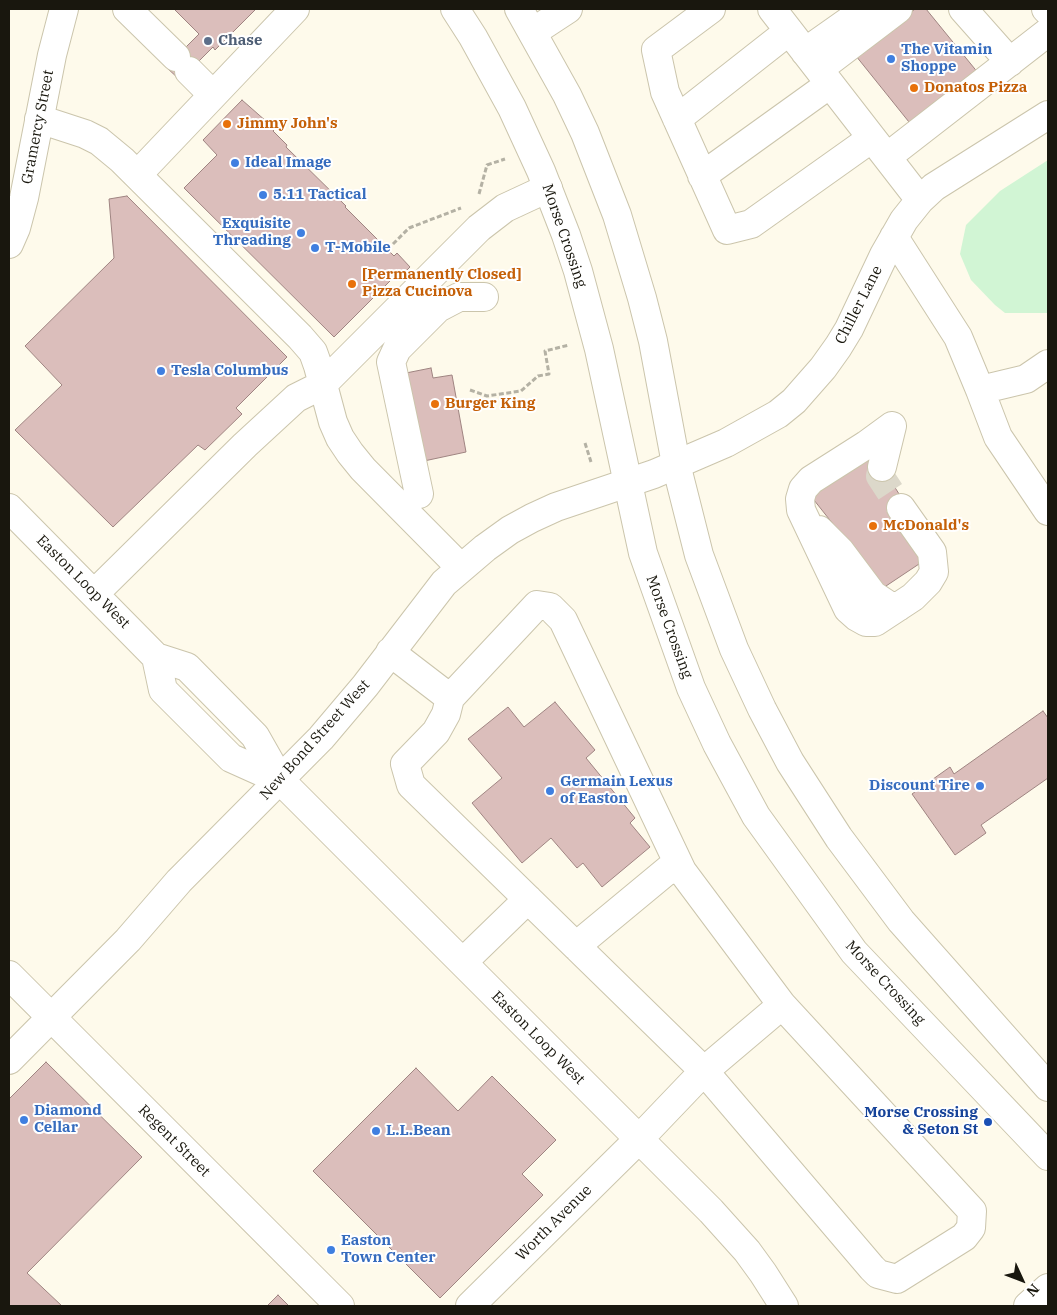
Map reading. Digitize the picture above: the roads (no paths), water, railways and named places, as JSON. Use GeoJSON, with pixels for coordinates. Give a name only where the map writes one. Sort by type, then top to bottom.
{"type":"FeatureCollection","features":[{"type":"Feature","properties":{"kind":"street","name":"Gramercy Street"},"geometry":{"type":"LineString","coordinates":[[9,244],[16,228],[24,198],[52,55],[64,9]]}},
{"type":"Feature","properties":{"kind":"street"},"geometry":{"type":"LineString","coordinates":[[127,9],[213,95]]}},
{"type":"Feature","properties":{"kind":"street"},"geometry":{"type":"LineString","coordinates":[[138,174],[295,9]]}},
{"type":"Feature","properties":{"kind":"street","name":"Morse Crossing"},"geometry":{"type":"LineString","coordinates":[[455,9],[473,37],[512,108],[548,188],[566,235],[588,308],[643,552],[691,688],[717,744],[756,816],[854,952],[1048,1156]]}},
{"type":"Feature","properties":{"kind":"street"},"geometry":{"type":"LineString","coordinates":[[568,9],[526,20],[567,95],[585,133],[617,215],[653,341],[665,469],[700,554],[734,649],[762,709],[790,762],[839,838],[902,921],[1048,1087]]}},
{"type":"Feature","properties":{"kind":"street"},"geometry":{"type":"LineString","coordinates":[[711,9],[656,50],[665,92],[727,230],[751,224],[879,148],[1010,62],[1048,32]]}},
{"type":"Feature","properties":{"kind":"street"},"geometry":{"type":"LineString","coordinates":[[772,9],[920,200]]}},
{"type":"Feature","properties":{"kind":"street"},"geometry":{"type":"LineString","coordinates":[[818,68],[866,9]]}},
{"type":"Feature","properties":{"kind":"street"},"geometry":{"type":"LineString","coordinates":[[702,176],[818,68],[898,9]]}},
{"type":"Feature","properties":{"kind":"street"},"geometry":{"type":"LineString","coordinates":[[963,9],[1010,62]]}},
{"type":"Feature","properties":{"kind":"street"},"geometry":{"type":"LineString","coordinates":[[677,119],[789,30]]}},
{"type":"Feature","properties":{"kind":"street","name":"Chiller Lane"},"geometry":{"type":"LineString","coordinates":[[665,469],[726,443],[778,414],[794,401],[823,368],[838,347],[849,329],[894,237],[904,220],[920,200],[934,187],[1048,115]]}},
{"type":"Feature","properties":{"kind":"street"},"geometry":{"type":"LineString","coordinates":[[39,119],[85,134],[122,160],[300,337],[312,352],[318,366],[333,422],[340,438],[350,453],[363,469],[461,568]]}},
{"type":"Feature","properties":{"kind":"street"},"geometry":{"type":"LineString","coordinates":[[94,594],[296,398],[322,385],[479,228],[505,208],[548,188]]}},
{"type":"Feature","properties":{"kind":"street"},"geometry":{"type":"LineString","coordinates":[[894,237],[958,338],[998,437],[1048,511]]}},
{"type":"Feature","properties":{"kind":"street"},"geometry":{"type":"LineString","coordinates":[[419,494],[391,362],[397,349],[438,308],[459,297],[484,297]]}},
{"type":"Feature","properties":{"kind":"street"},"geometry":{"type":"LineString","coordinates":[[980,390],[1026,379],[1048,364]]}},
{"type":"Feature","properties":{"kind":"street"},"geometry":{"type":"LineString","coordinates":[[882,467],[892,426],[811,480],[803,489],[800,499],[803,515],[848,609],[856,617],[866,622],[875,622],[913,598],[928,582],[934,572],[932,552],[901,508]]}},
{"type":"Feature","properties":{"kind":"street","name":"New Bond Street West"},"geometry":{"type":"LineString","coordinates":[[9,1060],[128,940],[179,881],[337,720],[444,583],[485,548],[510,530],[532,518],[556,507],[627,484],[665,469]]}},
{"type":"Feature","properties":{"kind":"street","name":"Easton Loop West"},"geometry":{"type":"LineString","coordinates":[[9,508],[156,657],[163,690],[230,758],[280,780],[729,1230],[764,1273],[784,1306]]}},
{"type":"Feature","properties":{"kind":"street"},"geometry":{"type":"LineString","coordinates":[[537,605],[550,607],[564,620],[682,871],[782,1005],[972,1211],[971,1228],[964,1237],[897,1278],[878,1274],[704,1071],[411,785],[405,764],[436,732],[446,714],[450,698],[537,605]]}},
{"type":"Feature","properties":{"kind":"street"},"geometry":{"type":"LineString","coordinates":[[390,652],[450,698]]}},
{"type":"Feature","properties":{"kind":"street"},"geometry":{"type":"LineString","coordinates":[[576,946],[669,870],[682,871]]}},
{"type":"Feature","properties":{"kind":"street"},"geometry":{"type":"LineString","coordinates":[[462,962],[528,900]]}},
{"type":"Feature","properties":{"kind":"street","name":"Regent Street"},"geometry":{"type":"LineString","coordinates":[[9,975],[340,1306]]}},
{"type":"Feature","properties":{"kind":"street","name":"Worth Avenue"},"geometry":{"type":"LineString","coordinates":[[470,1306],[639,1139],[704,1071],[782,1005]]}},
{"type":"Feature","properties":{"kind":"street"},"geometry":{"type":"LineString","coordinates":[[1028,1306],[1048,1288]]}},
{"type":"Feature","properties":{"kind":"tunnel"},"geometry":{"type":"LineString","coordinates":[[882,467],[880,476],[901,508]]}},
{"type":"Feature","properties":{"kind":"place","name":"Chase"},"geometry":{"type":"Point","coordinates":[208,41]}},
{"type":"Feature","properties":{"kind":"place","name":"The Vitamin Shoppe"},"geometry":{"type":"Point","coordinates":[891,59]}},
{"type":"Feature","properties":{"kind":"place","name":"Donatos Pizza"},"geometry":{"type":"Point","coordinates":[914,88]}},
{"type":"Feature","properties":{"kind":"place","name":"Jimmy John's"},"geometry":{"type":"Point","coordinates":[227,124]}},
{"type":"Feature","properties":{"kind":"place","name":"Ideal Image"},"geometry":{"type":"Point","coordinates":[235,163]}},
{"type":"Feature","properties":{"kind":"place","name":"5.11 Tactical"},"geometry":{"type":"Point","coordinates":[263,195]}},
{"type":"Feature","properties":{"kind":"place","name":"Exquisite Threading"},"geometry":{"type":"Point","coordinates":[301,233]}},
{"type":"Feature","properties":{"kind":"place","name":"T-Mobile"},"geometry":{"type":"Point","coordinates":[315,248]}},
{"type":"Feature","properties":{"kind":"place","name":"[Permanently Closed] Pizza Cucinova"},"geometry":{"type":"Point","coordinates":[352,284]}},
{"type":"Feature","properties":{"kind":"place","name":"Tesla Columbus"},"geometry":{"type":"Point","coordinates":[161,371]}},
{"type":"Feature","properties":{"kind":"place","name":"Burger King"},"geometry":{"type":"Point","coordinates":[435,404]}},
{"type":"Feature","properties":{"kind":"place","name":"McDonald's"},"geometry":{"type":"Point","coordinates":[873,526]}},
{"type":"Feature","properties":{"kind":"place","name":"Discount Tire"},"geometry":{"type":"Point","coordinates":[980,786]}},
{"type":"Feature","properties":{"kind":"place","name":"Germain Lexus of Easton"},"geometry":{"type":"Point","coordinates":[550,791]}},
{"type":"Feature","properties":{"kind":"place","name":"Diamond Cellar"},"geometry":{"type":"Point","coordinates":[24,1120]}},
{"type":"Feature","properties":{"kind":"place","name":"Morse Crossing & Seton St"},"geometry":{"type":"Point","coordinates":[988,1122]}},
{"type":"Feature","properties":{"kind":"place","name":"L.L.Bean"},"geometry":{"type":"Point","coordinates":[376,1131]}},
{"type":"Feature","properties":{"kind":"place","name":"Easton Town Center"},"geometry":{"type":"Point","coordinates":[331,1250]}}]}
